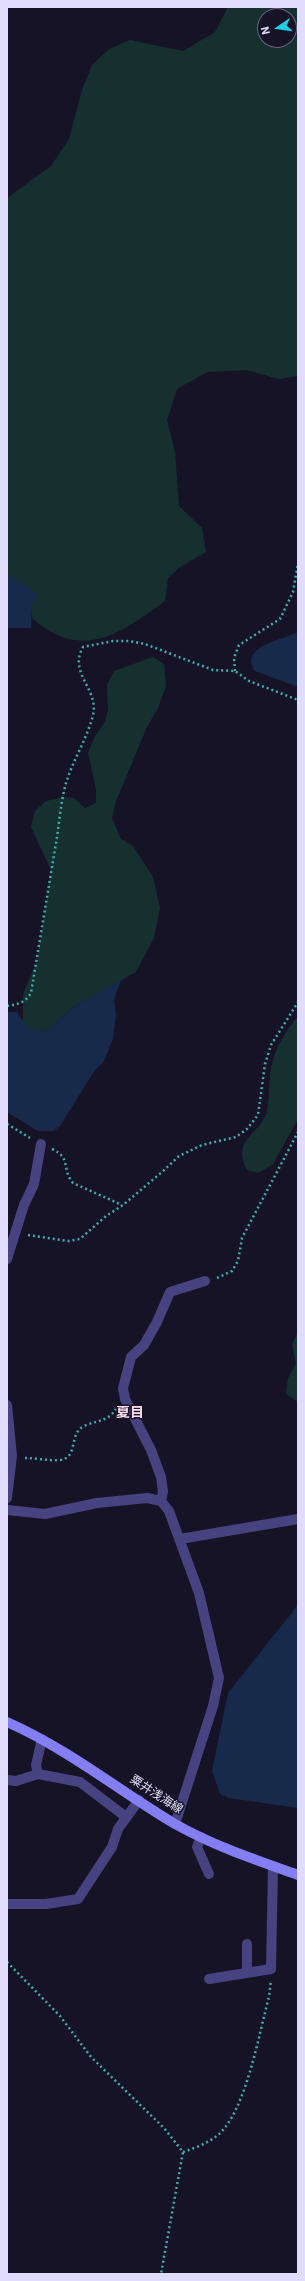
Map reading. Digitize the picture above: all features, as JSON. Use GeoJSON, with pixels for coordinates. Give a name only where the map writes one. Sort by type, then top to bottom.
{"type":"FeatureCollection","features":[{"type":"Feature","properties":{"kind":"main road","name":"粟井浅海線"},"geometry":{"type":"LineString","coordinates":[[7,1722],[67,1753],[176,1824],[238,1854],[298,1875]]}},
{"type":"Feature","properties":{"kind":"street"},"geometry":{"type":"LineString","coordinates":[[7,1259],[15,1232],[34,1184],[41,1144]]}},
{"type":"Feature","properties":{"kind":"street"},"geometry":{"type":"LineString","coordinates":[[161,1501],[163,1492],[161,1477],[151,1450],[125,1399],[123,1388],[131,1357],[144,1345],[170,1292],[205,1282]]}},
{"type":"Feature","properties":{"kind":"street"},"geometry":{"type":"LineString","coordinates":[[7,1405],[12,1456],[7,1498]]}},
{"type":"Feature","properties":{"kind":"street"},"geometry":{"type":"LineString","coordinates":[[7,1510],[45,1514],[97,1503],[147,1498],[161,1501],[169,1511],[199,1593],[219,1678],[213,1706],[176,1824]]}},
{"type":"Feature","properties":{"kind":"street"},"geometry":{"type":"LineString","coordinates":[[180,1539],[298,1519]]}},
{"type":"Feature","properties":{"kind":"street"},"geometry":{"type":"LineString","coordinates":[[38,1774],[36,1765],[42,1739]]}},
{"type":"Feature","properties":{"kind":"street"},"geometry":{"type":"LineString","coordinates":[[7,1780],[16,1781],[38,1774],[80,1782],[126,1817]]}},
{"type":"Feature","properties":{"kind":"street"},"geometry":{"type":"LineString","coordinates":[[7,1904],[46,1904],[78,1899],[112,1847],[118,1829],[139,1800]]}},
{"type":"Feature","properties":{"kind":"street"},"geometry":{"type":"LineString","coordinates":[[201,1837],[197,1847],[209,1874]]}},
{"type":"Feature","properties":{"kind":"street"},"geometry":{"type":"LineString","coordinates":[[209,1979],[271,1969],[273,1866]]}},
{"type":"Feature","properties":{"kind":"street"},"geometry":{"type":"LineString","coordinates":[[246,1973],[247,1944]]}},
{"type":"Feature","properties":{"kind":"path"},"geometry":{"type":"LineString","coordinates":[[235,671],[234,658],[239,645],[280,619],[293,592],[298,563]]}},
{"type":"Feature","properties":{"kind":"path"},"geometry":{"type":"LineString","coordinates":[[7,1006],[20,1004],[27,1000],[31,993],[66,783],[90,728],[94,712],[88,686],[79,670],[78,656],[83,647],[113,641],[129,641],[145,644],[213,670],[235,671],[249,681],[298,700]]}},
{"type":"Feature","properties":{"kind":"path"},"geometry":{"type":"LineString","coordinates":[[15,1232],[68,1241],[80,1239],[106,1216],[123,1205],[179,1156],[202,1145],[236,1138],[247,1129],[258,1115],[265,1064],[271,1045],[298,1002]]}},
{"type":"Feature","properties":{"kind":"path"},"geometry":{"type":"LineString","coordinates":[[7,1124],[41,1144],[61,1153],[66,1160],[68,1177],[73,1182],[123,1205]]}},
{"type":"Feature","properties":{"kind":"path"},"geometry":{"type":"LineString","coordinates":[[205,1282],[232,1271],[238,1261],[242,1238],[298,1132]]}},
{"type":"Feature","properties":{"kind":"path"},"geometry":{"type":"LineString","coordinates":[[12,1456],[60,1460],[68,1458],[71,1454],[76,1432],[83,1426],[105,1420],[118,1406]]}},
{"type":"Feature","properties":{"kind":"path"},"geometry":{"type":"LineString","coordinates":[[7,1962],[60,2016],[91,2057],[164,2128],[183,2152],[161,2274]]}},
{"type":"Feature","properties":{"kind":"path"},"geometry":{"type":"LineString","coordinates":[[183,2152],[204,2144],[214,2138],[233,2118],[243,2096],[269,1996],[271,1969]]}},
{"type":"Feature","properties":{"kind":"green space"},"geometry":{"type":"Polygon","coordinates":[[[228,7],[298,7],[298,376],[279,379],[246,370],[207,372],[177,389],[167,420],[175,452],[179,506],[202,528],[206,552],[180,567],[168,578],[165,601],[132,624],[100,638],[84,641],[68,639],[50,631],[32,618],[32,611],[25,593],[17,582],[7,573],[7,198],[51,166],[69,139],[82,90],[92,65],[109,49],[130,40],[183,51],[215,32],[228,7]]]}},
{"type":"Feature","properties":{"kind":"green space"},"geometry":{"type":"Polygon","coordinates":[[[153,657],[164,664],[166,686],[158,708],[147,727],[116,801],[112,818],[121,839],[133,846],[153,877],[160,908],[154,938],[136,972],[73,1007],[47,1031],[34,1030],[23,1024],[23,994],[37,962],[51,870],[31,827],[35,811],[46,801],[64,797],[74,798],[85,808],[96,803],[96,789],[88,753],[95,736],[105,722],[108,709],[107,685],[114,671],[153,657]]]}},
{"type":"Feature","properties":{"kind":"green space"},"geometry":{"type":"Polygon","coordinates":[[[298,1016],[298,1119],[273,1164],[258,1173],[247,1170],[243,1159],[245,1144],[264,1119],[267,1111],[270,1076],[274,1057],[289,1027],[298,1016]]]}},
{"type":"Feature","properties":{"kind":"green space"},"geometry":{"type":"Polygon","coordinates":[[[298,1332],[298,1402],[286,1394],[288,1378],[296,1364],[292,1344],[298,1332]]]}},
{"type":"Feature","properties":{"kind":"water"},"geometry":{"type":"Polygon","coordinates":[[[7,573],[37,594],[32,605],[31,628],[7,628],[7,573]]]}},
{"type":"Feature","properties":{"kind":"water"},"geometry":{"type":"Polygon","coordinates":[[[298,632],[298,687],[255,671],[252,662],[253,655],[258,650],[265,645],[298,632]]]}},
{"type":"Feature","properties":{"kind":"water"},"geometry":{"type":"Polygon","coordinates":[[[121,980],[114,999],[116,1014],[113,1039],[103,1063],[95,1070],[60,1126],[54,1131],[38,1131],[7,1112],[7,1012],[17,1012],[25,1024],[37,1030],[47,1031],[73,1007],[121,980]]]}},
{"type":"Feature","properties":{"kind":"water"},"geometry":{"type":"Polygon","coordinates":[[[298,1605],[298,1808],[229,1798],[220,1794],[212,1771],[228,1693],[298,1605]]]}},
{"type":"Feature","properties":{"kind":"district","name":"夏目"},"geometry":{"type":"Point","coordinates":[130,1413]}}]}
